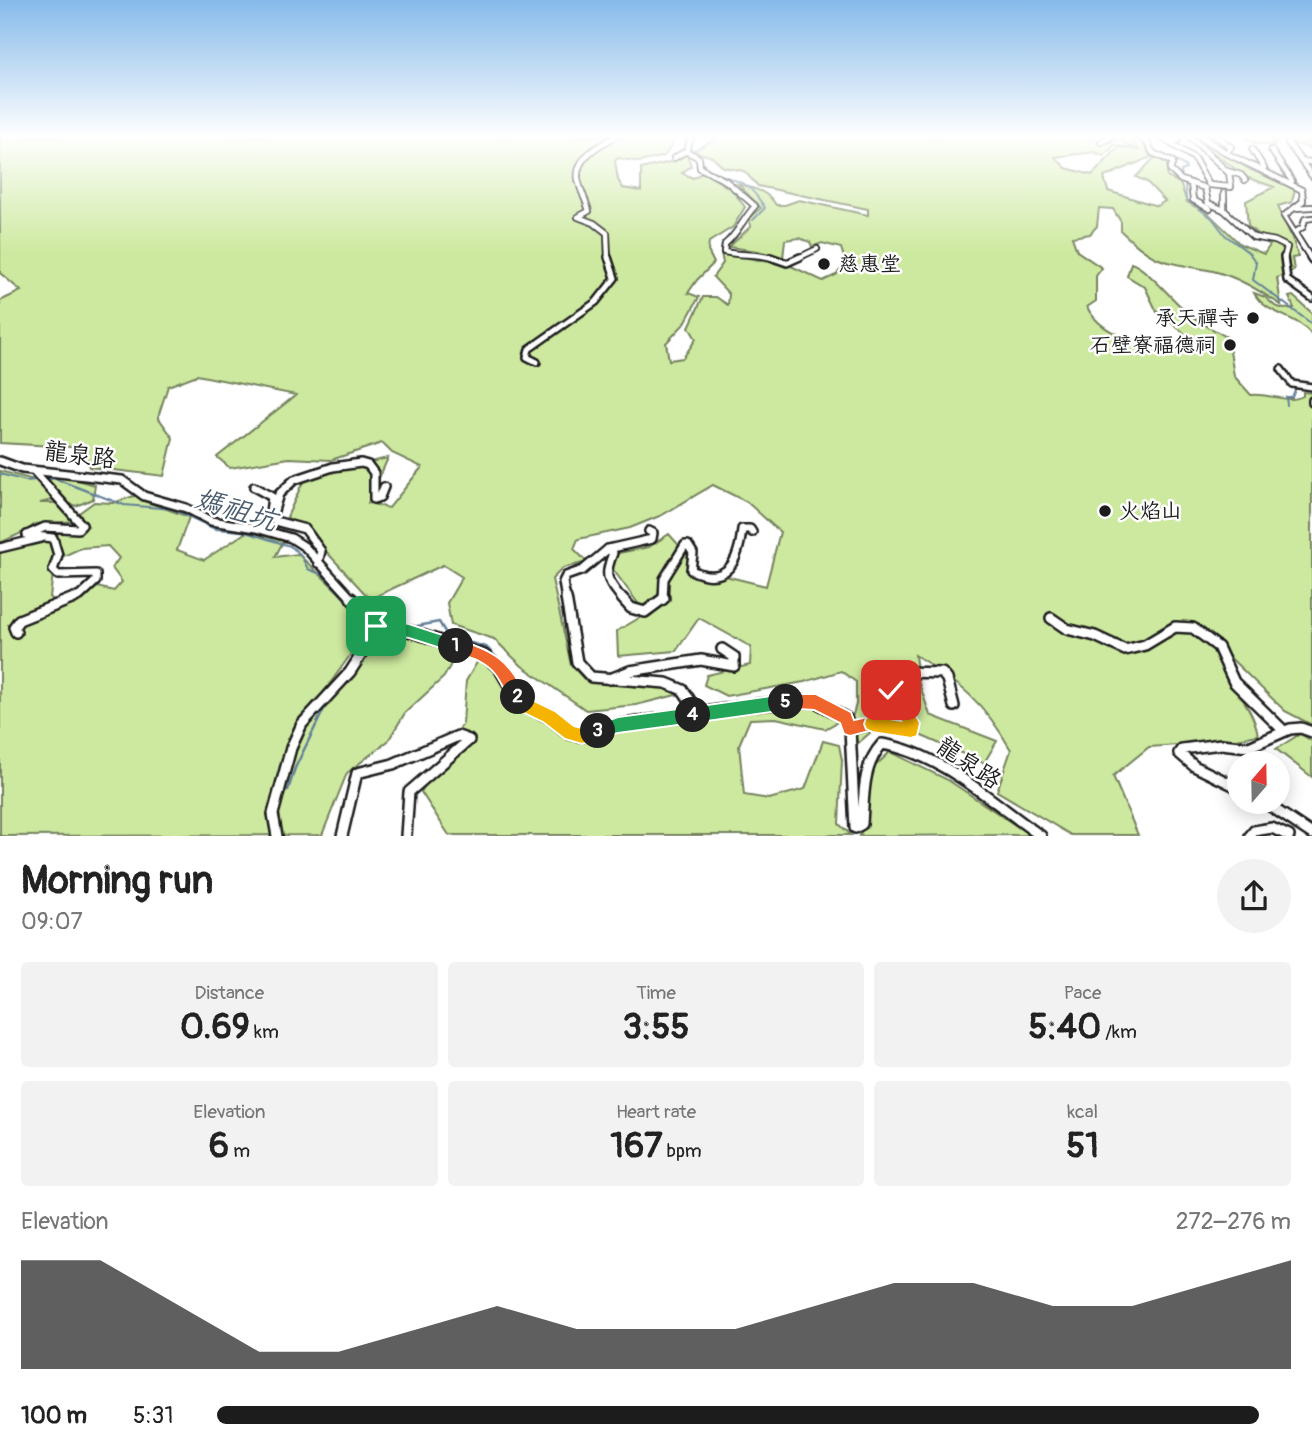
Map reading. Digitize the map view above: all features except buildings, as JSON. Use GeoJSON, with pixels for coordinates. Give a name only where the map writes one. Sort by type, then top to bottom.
{"type":"FeatureCollection","features":[{"type":"Feature","properties":{"kind":"street"},"geometry":{"type":"LineString","coordinates":[[537,362],[527,357],[529,349],[596,302],[615,278],[608,258],[607,233],[594,223],[578,217],[589,211],[587,200],[578,186],[579,175]]}},
{"type":"Feature","properties":{"kind":"street"},"geometry":{"type":"LineString","coordinates":[[714,175],[726,181],[755,206],[742,220],[737,234],[725,244],[724,252],[739,255],[762,254],[782,262],[791,262],[817,249]]}},
{"type":"Feature","properties":{"kind":"street"},"geometry":{"type":"LineString","coordinates":[[1173,175],[1205,188],[1208,203],[1224,209],[1253,237],[1275,241],[1287,247],[1284,255],[1287,280],[1312,299]]}},
{"type":"Feature","properties":{"kind":"street"},"geometry":{"type":"LineString","coordinates":[[1203,175],[1214,187],[1231,187],[1233,183],[1229,175]]}},
{"type":"Feature","properties":{"kind":"street"},"geometry":{"type":"LineString","coordinates":[[1241,175],[1245,180]]}},
{"type":"Feature","properties":{"kind":"street"},"geometry":{"type":"LineString","coordinates":[[1273,175],[1303,190],[1304,196],[1295,208],[1284,216],[1312,260]]}},
{"type":"Feature","properties":{"kind":"street"},"geometry":{"type":"LineString","coordinates":[[1288,175],[1292,181],[1290,183]]}},
{"type":"Feature","properties":{"kind":"street"},"geometry":{"type":"LineString","coordinates":[[1191,183],[1195,202],[1211,209],[1214,206]]}},
{"type":"Feature","properties":{"kind":"street"},"geometry":{"type":"LineString","coordinates":[[1224,193],[1224,209]]}},
{"type":"Feature","properties":{"kind":"street"},"geometry":{"type":"LineString","coordinates":[[1295,208],[1312,207]]}},
{"type":"Feature","properties":{"kind":"street"},"geometry":{"type":"LineString","coordinates":[[1296,232],[1303,227],[1304,219],[1312,218]]}},
{"type":"Feature","properties":{"kind":"street"},"geometry":{"type":"LineString","coordinates":[[1281,369],[1291,384],[1302,388],[1312,387]]}},
{"type":"Feature","properties":{"kind":"street","name":"龍泉路"},"geometry":{"type":"LineString","coordinates":[[0,461],[37,474],[122,480],[144,496],[186,508],[211,521],[256,528],[291,538],[305,547],[377,627]]}},
{"type":"Feature","properties":{"kind":"street"},"geometry":{"type":"LineString","coordinates":[[271,517],[279,494],[295,480],[333,467],[361,463],[369,465],[374,473],[373,499],[380,497],[384,487]]}},
{"type":"Feature","properties":{"kind":"street"},"geometry":{"type":"LineString","coordinates":[[16,632],[14,627],[19,620],[80,596],[96,581],[96,574],[58,575],[53,570],[58,555],[52,538],[27,535],[36,529],[49,526],[78,529],[82,525],[37,474]]}},
{"type":"Feature","properties":{"kind":"street"},"geometry":{"type":"LineString","coordinates":[[254,486],[272,497],[271,517]]}},
{"type":"Feature","properties":{"kind":"street"},"geometry":{"type":"LineString","coordinates":[[271,517],[281,523],[305,529],[321,551],[318,564]]}},
{"type":"Feature","properties":{"kind":"street"},"geometry":{"type":"LineString","coordinates":[[608,549],[613,553],[605,572],[606,578],[631,611],[641,614],[656,607],[664,599],[664,579],[685,545],[688,545],[693,553],[691,570],[715,578],[727,572],[741,543],[742,529],[750,529],[752,532]]}},
{"type":"Feature","properties":{"kind":"street"},"geometry":{"type":"LineString","coordinates":[[649,531],[653,533],[652,539],[608,549],[583,570],[566,576],[563,582],[577,662],[591,677],[666,683],[683,690],[699,714]]}},
{"type":"Feature","properties":{"kind":"street"},"geometry":{"type":"LineString","coordinates":[[0,548],[43,537]]}},
{"type":"Feature","properties":{"kind":"street"},"geometry":{"type":"LineString","coordinates":[[1051,618],[1065,631],[1096,636],[1115,647],[1131,650],[1155,641],[1172,627],[1183,624],[1191,626],[1220,649],[1235,684],[1268,712],[1284,731]]}},
{"type":"Feature","properties":{"kind":"street"},"geometry":{"type":"LineString","coordinates":[[277,835],[273,814],[291,748],[302,724],[350,672],[377,627],[409,631],[484,655],[499,668],[513,692],[528,707],[549,716],[570,734],[582,736],[618,725],[761,704],[816,702],[846,718],[850,729],[876,723],[911,730],[912,723],[890,684],[905,672],[942,673],[947,679],[954,706]]}},
{"type":"Feature","properties":{"kind":"street"},"geometry":{"type":"LineString","coordinates":[[609,680],[630,671],[701,660],[734,666],[734,657],[722,649]]}},
{"type":"Feature","properties":{"kind":"street"},"geometry":{"type":"LineString","coordinates":[[1227,782],[1194,766],[1179,753],[1182,749],[1221,744],[1249,747],[1284,731],[1301,728],[1312,732]]}},
{"type":"Feature","properties":{"kind":"street","name":"龍泉路"},"geometry":{"type":"LineString","coordinates":[[850,729],[853,826],[862,824],[868,769],[875,753],[883,744],[890,743],[914,752],[954,776],[1041,835]]}},
{"type":"Feature","properties":{"kind":"street"},"geometry":{"type":"LineString","coordinates":[[342,835],[357,773],[393,764],[458,736],[469,740],[409,792],[406,802],[406,835]]}},
{"type":"Feature","properties":{"kind":"street"},"geometry":{"type":"LineString","coordinates":[[1285,814],[1312,834]]}},
{"type":"Feature","properties":{"kind":"street"},"geometry":{"type":"LineString","coordinates":[[1250,835],[1254,831],[1272,828],[1289,835]]}},
{"type":"Feature","properties":{"kind":"green space"},"geometry":{"type":"Polygon","coordinates":[[[0,175],[617,175],[623,188],[641,191],[641,175],[686,175],[693,178],[708,175],[732,190],[745,207],[733,227],[709,242],[708,251],[714,263],[688,293],[699,297],[685,323],[666,343],[669,360],[683,358],[696,339],[689,327],[703,297],[716,297],[728,305],[729,294],[713,277],[723,263],[721,253],[791,266],[823,281],[836,275],[846,264],[841,248],[822,243],[812,247],[810,242],[799,238],[785,240],[783,258],[729,247],[751,226],[749,218],[761,208],[738,184],[764,193],[776,205],[799,200],[868,215],[868,209],[758,186],[748,175],[1109,175],[1104,177],[1108,191],[1157,206],[1165,201],[1147,182],[1136,177],[1167,175],[1180,183],[1187,202],[1209,214],[1240,244],[1264,254],[1270,245],[1248,226],[1246,201],[1274,187],[1243,175],[1263,175],[1295,189],[1292,202],[1278,206],[1298,257],[1292,258],[1294,270],[1277,278],[1281,305],[1231,277],[1154,257],[1121,231],[1121,222],[1113,209],[1099,208],[1097,226],[1090,234],[1072,237],[1077,251],[1102,268],[1096,276],[1096,301],[1087,307],[1095,319],[1106,328],[1148,344],[1192,346],[1183,332],[1157,312],[1145,287],[1127,276],[1131,263],[1144,271],[1194,318],[1228,338],[1234,376],[1251,395],[1291,399],[1303,396],[1303,392],[1312,393],[1312,725],[1285,711],[1214,642],[1222,667],[1249,710],[1258,735],[1220,742],[1149,747],[1113,776],[1138,835],[1071,835],[997,791],[1011,750],[1001,733],[970,695],[915,655],[918,680],[930,715],[997,741],[984,763],[885,720],[857,744],[852,718],[856,704],[856,682],[841,671],[804,682],[726,696],[704,685],[707,675],[750,665],[751,647],[699,618],[676,651],[618,656],[617,631],[646,614],[603,556],[649,547],[669,534],[701,570],[766,586],[780,532],[747,502],[713,485],[662,515],[630,528],[578,539],[574,549],[587,562],[563,568],[552,579],[571,665],[586,681],[662,688],[680,694],[636,705],[586,710],[522,666],[494,639],[451,625],[447,603],[462,577],[443,565],[370,599],[311,535],[287,517],[305,477],[388,458],[368,503],[389,508],[422,467],[392,453],[382,443],[331,460],[289,458],[230,468],[217,457],[296,395],[197,375],[168,386],[158,417],[173,438],[164,476],[89,467],[89,461],[72,447],[0,443],[0,301],[21,291],[0,273],[0,175]]]}},
{"type":"Feature","properties":{"kind":"green space"},"geometry":{"type":"Polygon","coordinates":[[[1254,293],[1284,309],[1294,308],[1289,297],[1293,296],[1312,313],[1312,336],[1299,323],[1259,301],[1254,293]]]}},
{"type":"Feature","properties":{"kind":"green space"},"geometry":{"type":"Polygon","coordinates":[[[0,471],[30,479],[64,476],[95,485],[93,499],[76,506],[56,499],[40,503],[60,503],[77,521],[35,524],[0,543],[0,471]]]}},
{"type":"Feature","properties":{"kind":"green space"},"geometry":{"type":"Polygon","coordinates":[[[137,495],[141,500],[189,517],[177,550],[204,560],[248,531],[284,540],[275,557],[298,554],[358,610],[356,647],[321,696],[313,713],[333,697],[350,677],[376,633],[415,638],[457,653],[444,677],[405,713],[388,741],[347,773],[322,835],[0,836],[0,550],[48,539],[55,558],[50,597],[58,604],[97,587],[114,591],[122,582],[112,568],[119,558],[108,546],[81,548],[64,556],[56,538],[25,539],[47,530],[88,526],[79,513],[94,502],[113,503],[137,495]]]}},
{"type":"Feature","properties":{"kind":"green space"},"geometry":{"type":"Polygon","coordinates":[[[479,659],[495,671],[528,713],[582,741],[641,727],[701,718],[822,707],[839,721],[825,729],[776,718],[750,719],[739,745],[744,795],[769,799],[805,789],[823,741],[839,745],[842,760],[839,824],[851,835],[449,835],[421,792],[463,723],[466,681],[479,659]]]}},
{"type":"Feature","properties":{"kind":"green space"},"geometry":{"type":"Polygon","coordinates":[[[1300,734],[1312,741],[1312,777],[1290,760],[1290,751],[1276,749],[1300,734]]]}},
{"type":"Feature","properties":{"kind":"green space"},"geometry":{"type":"Polygon","coordinates":[[[890,752],[948,780],[1030,835],[859,836],[864,825],[872,769],[890,752]]]}},
{"type":"Feature","properties":{"kind":"waterway"},"geometry":{"type":"LineString","coordinates":[[723,175],[748,187],[765,208],[753,220]]}},
{"type":"Feature","properties":{"kind":"waterway"},"geometry":{"type":"LineString","coordinates":[[1185,182],[1186,199],[1212,218],[1225,235],[1248,252],[1256,262],[1253,280],[1312,324]]}},
{"type":"Feature","properties":{"kind":"waterway"},"geometry":{"type":"LineString","coordinates":[[1287,405],[1286,397],[1292,397],[1295,390]]}},
{"type":"Feature","properties":{"kind":"waterway","name":"媽祖坑"},"geometry":{"type":"LineString","coordinates":[[0,474],[26,481],[37,480]]}},
{"type":"Feature","properties":{"kind":"waterway","name":"媽祖坑"},"geometry":{"type":"LineString","coordinates":[[46,479],[56,479],[124,505],[173,509],[215,529],[242,531],[290,546],[300,554],[308,569],[323,575],[346,600]]}},
{"type":"Feature","properties":{"kind":"waterway","name":"媽祖坑"},"geometry":{"type":"LineString","coordinates":[[345,598],[360,615]]}},
{"type":"Feature","properties":{"kind":"waterway","name":"媽祖坑"},"geometry":{"type":"LineString","coordinates":[[369,614],[392,616],[412,627],[439,622],[448,637],[486,647],[503,664],[528,700],[561,719]]}},
{"type":"Feature","properties":{"kind":"waterway"},"geometry":{"type":"LineString","coordinates":[[355,656],[358,616]]}},
{"type":"Feature","properties":{"kind":"waterway"},"geometry":{"type":"LineString","coordinates":[[288,790],[295,768],[326,705]]}},
{"type":"Feature","properties":{"kind":"place","name":"慈惠堂"},"geometry":{"type":"Point","coordinates":[824,264]}},
{"type":"Feature","properties":{"kind":"place","name":"承天禪寺"},"geometry":{"type":"Point","coordinates":[1253,318]}},
{"type":"Feature","properties":{"kind":"place","name":"石壁寮福德祠"},"geometry":{"type":"Point","coordinates":[1230,345]}},
{"type":"Feature","properties":{"kind":"place","name":"火焰山"},"geometry":{"type":"Point","coordinates":[1105,511]}},
{"type":"Feature","properties":{"kind":"route"},"geometry":{"type":"LineString","coordinates":[[376,626],[409,631],[484,655],[499,668],[513,692],[528,707],[549,716],[570,734],[582,736],[618,725],[761,704],[804,701],[816,702],[846,718],[850,729],[876,723],[911,730],[912,723],[891,690]]}}]}
